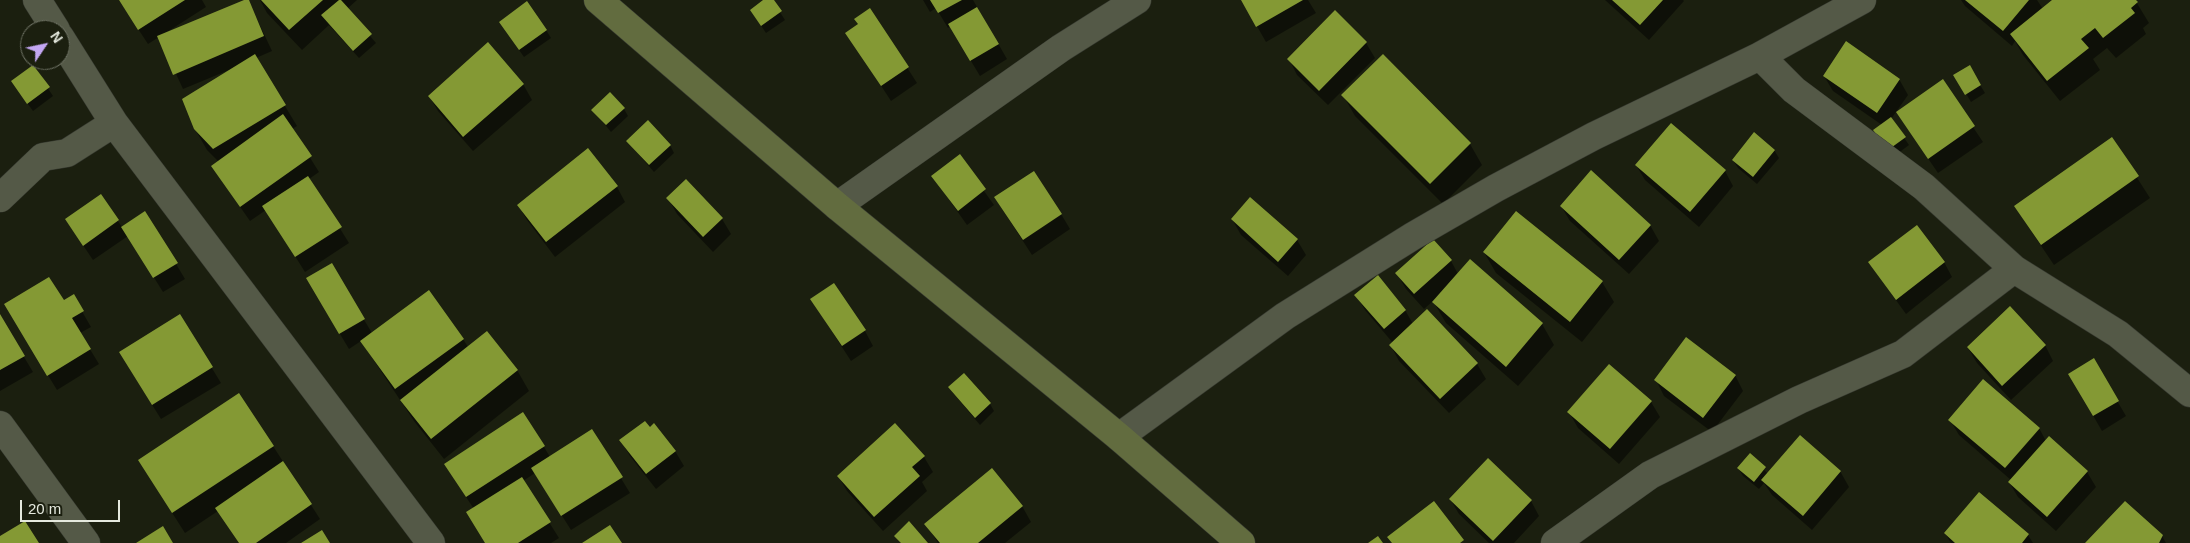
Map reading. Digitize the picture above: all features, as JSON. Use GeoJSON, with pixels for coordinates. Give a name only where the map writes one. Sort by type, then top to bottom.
{"type":"FeatureCollection","features":[{"type":"Feature","properties":{"kind":"main road"},"geometry":{"type":"LineString","coordinates":[[598,0],[837,206],[1119,437],[1241,543]]}},
{"type":"Feature","properties":{"kind":"street"},"geometry":{"type":"LineString","coordinates":[[37,0],[50,20]]}},
{"type":"Feature","properties":{"kind":"street"},"geometry":{"type":"LineString","coordinates":[[837,206],[1061,48],[1137,0]]}},
{"type":"Feature","properties":{"kind":"street"},"geometry":{"type":"LineString","coordinates":[[1119,437],[1284,316],[1413,236],[1496,188],[1594,136],[1760,56],[1862,0]]}},
{"type":"Feature","properties":{"kind":"street"},"geometry":{"type":"LineString","coordinates":[[70,53],[114,123],[430,543]]}},
{"type":"Feature","properties":{"kind":"street"},"geometry":{"type":"LineString","coordinates":[[1760,56],[1794,90],[1924,187],[2014,269],[2118,334],[2190,393]]}},
{"type":"Feature","properties":{"kind":"street"},"geometry":{"type":"LineString","coordinates":[[0,198],[43,157],[67,153],[114,123]]}},
{"type":"Feature","properties":{"kind":"street"},"geometry":{"type":"LineString","coordinates":[[1555,543],[1650,475],[1799,400],[1903,354],[2014,269]]}},
{"type":"Feature","properties":{"kind":"street"},"geometry":{"type":"LineString","coordinates":[[0,424],[86,543]]}},
{"type":"Feature","properties":{"kind":"building"},"geometry":{"type":"Polygon","coordinates":[[[119,0],[185,0],[138,30],[119,0]]]}},
{"type":"Feature","properties":{"kind":"building"},"geometry":{"type":"Polygon","coordinates":[[[244,0],[249,0],[264,36],[173,75],[157,36],[244,0]]]}},
{"type":"Feature","properties":{"kind":"building"},"geometry":{"type":"Polygon","coordinates":[[[261,0],[323,0],[289,30],[261,0]]]}},
{"type":"Feature","properties":{"kind":"building"},"geometry":{"type":"Polygon","coordinates":[[[339,0],[372,34],[353,51],[321,15],[339,0]]]}},
{"type":"Feature","properties":{"kind":"building"},"geometry":{"type":"Polygon","coordinates":[[[763,0],[774,0],[782,11],[761,26],[750,10],[763,0]]]}},
{"type":"Feature","properties":{"kind":"building"},"geometry":{"type":"Polygon","coordinates":[[[930,0],[962,0],[938,13],[930,0]]]}},
{"type":"Feature","properties":{"kind":"building"},"geometry":{"type":"Polygon","coordinates":[[[1241,0],[1303,0],[1256,27],[1241,0]]]}},
{"type":"Feature","properties":{"kind":"building"},"geometry":{"type":"Polygon","coordinates":[[[1612,0],[1663,0],[1640,25],[1612,0]]]}},
{"type":"Feature","properties":{"kind":"building"},"geometry":{"type":"Polygon","coordinates":[[[1965,0],[2029,0],[2003,31],[1965,0]]]}},
{"type":"Feature","properties":{"kind":"building"},"geometry":{"type":"Polygon","coordinates":[[[2052,0],[2136,0],[2138,2],[2131,8],[2135,13],[2103,38],[2095,28],[2081,39],[2089,48],[2047,81],[2010,34],[2052,0]]]}},
{"type":"Feature","properties":{"kind":"building"},"geometry":{"type":"Polygon","coordinates":[[[527,1],[547,30],[519,50],[499,22],[527,1]]]}},
{"type":"Feature","properties":{"kind":"building"},"geometry":{"type":"Polygon","coordinates":[[[977,7],[999,44],[970,61],[948,24],[977,7]]]}},
{"type":"Feature","properties":{"kind":"building"},"geometry":{"type":"Polygon","coordinates":[[[870,8],[909,67],[881,86],[845,33],[858,24],[854,19],[870,8]]]}},
{"type":"Feature","properties":{"kind":"building"},"geometry":{"type":"Polygon","coordinates":[[[1335,10],[1367,42],[1319,91],[1287,59],[1335,10]]]}},
{"type":"Feature","properties":{"kind":"building"},"geometry":{"type":"Polygon","coordinates":[[[1846,41],[1900,79],[1877,113],[1823,76],[1846,41]]]}},
{"type":"Feature","properties":{"kind":"building"},"geometry":{"type":"Polygon","coordinates":[[[488,42],[524,84],[463,137],[428,96],[488,42]]]}},
{"type":"Feature","properties":{"kind":"building"},"geometry":{"type":"Polygon","coordinates":[[[255,54],[286,105],[213,149],[194,129],[182,99],[255,54]]]}},
{"type":"Feature","properties":{"kind":"building"},"geometry":{"type":"Polygon","coordinates":[[[1383,54],[1471,143],[1430,184],[1341,95],[1383,54]]]}},
{"type":"Feature","properties":{"kind":"building"},"geometry":{"type":"Polygon","coordinates":[[[1970,65],[1981,85],[1965,95],[1953,75],[1970,65]]]}},
{"type":"Feature","properties":{"kind":"building"},"geometry":{"type":"Polygon","coordinates":[[[26,70],[37,70],[50,87],[27,104],[11,81],[26,70]]]}},
{"type":"Feature","properties":{"kind":"building"},"geometry":{"type":"Polygon","coordinates":[[[1943,79],[1975,126],[1928,159],[1896,112],[1943,79]]]}},
{"type":"Feature","properties":{"kind":"building"},"geometry":{"type":"Polygon","coordinates":[[[610,92],[625,108],[606,125],[591,110],[610,92]]]}},
{"type":"Feature","properties":{"kind":"building"},"geometry":{"type":"Polygon","coordinates":[[[283,114],[312,156],[240,207],[211,166],[283,114]]]}},
{"type":"Feature","properties":{"kind":"building"},"geometry":{"type":"Polygon","coordinates":[[[1891,117],[1906,137],[1888,150],[1873,130],[1891,117]]]}},
{"type":"Feature","properties":{"kind":"building"},"geometry":{"type":"Polygon","coordinates":[[[648,120],[671,145],[649,165],[626,141],[648,120]]]}},
{"type":"Feature","properties":{"kind":"building"},"geometry":{"type":"Polygon","coordinates":[[[1671,123],[1726,170],[1690,212],[1635,165],[1671,123]]]}},
{"type":"Feature","properties":{"kind":"building"},"geometry":{"type":"Polygon","coordinates":[[[1754,132],[1775,150],[1753,177],[1732,160],[1754,132]]]}},
{"type":"Feature","properties":{"kind":"building"},"geometry":{"type":"Polygon","coordinates":[[[2112,137],[2139,176],[2041,245],[2014,206],[2112,137]]]}},
{"type":"Feature","properties":{"kind":"building"},"geometry":{"type":"Polygon","coordinates":[[[588,148],[618,186],[546,242],[517,205],[588,148]]]}},
{"type":"Feature","properties":{"kind":"building"},"geometry":{"type":"Polygon","coordinates":[[[960,154],[986,189],[958,211],[931,176],[960,154]]]}},
{"type":"Feature","properties":{"kind":"building"},"geometry":{"type":"Polygon","coordinates":[[[1591,170],[1651,225],[1619,260],[1560,206],[1591,170]]]}},
{"type":"Feature","properties":{"kind":"building"},"geometry":{"type":"Polygon","coordinates":[[[1034,171],[1062,214],[1023,240],[994,197],[1034,171]]]}},
{"type":"Feature","properties":{"kind":"building"},"geometry":{"type":"Polygon","coordinates":[[[308,176],[342,227],[295,257],[262,206],[308,176]]]}},
{"type":"Feature","properties":{"kind":"building"},"geometry":{"type":"Polygon","coordinates":[[[686,179],[723,218],[703,237],[666,198],[686,179]]]}},
{"type":"Feature","properties":{"kind":"building"},"geometry":{"type":"Polygon","coordinates":[[[101,194],[119,220],[83,246],[65,219],[101,194]]]}},
{"type":"Feature","properties":{"kind":"building"},"geometry":{"type":"Polygon","coordinates":[[[1250,197],[1298,239],[1278,262],[1231,219],[1250,197]]]}},
{"type":"Feature","properties":{"kind":"building"},"geometry":{"type":"Polygon","coordinates":[[[145,211],[178,263],[153,278],[121,227],[145,211]]]}},
{"type":"Feature","properties":{"kind":"building"},"geometry":{"type":"Polygon","coordinates":[[[1516,211],[1603,281],[1570,322],[1483,252],[1516,211]]]}},
{"type":"Feature","properties":{"kind":"building"},"geometry":{"type":"Polygon","coordinates":[[[1917,225],[1945,262],[1896,300],[1868,262],[1917,225]]]}},
{"type":"Feature","properties":{"kind":"building"},"geometry":{"type":"Polygon","coordinates":[[[1433,239],[1452,260],[1414,294],[1395,273],[1433,239]]]}},
{"type":"Feature","properties":{"kind":"building"},"geometry":{"type":"Polygon","coordinates":[[[1470,259],[1543,323],[1506,367],[1432,302],[1470,259]]]}},
{"type":"Feature","properties":{"kind":"building"},"geometry":{"type":"Polygon","coordinates":[[[332,263],[365,319],[339,334],[306,278],[332,263]]]}},
{"type":"Feature","properties":{"kind":"building"},"geometry":{"type":"Polygon","coordinates":[[[1378,275],[1406,310],[1384,329],[1354,295],[1378,275]]]}},
{"type":"Feature","properties":{"kind":"building"},"geometry":{"type":"Polygon","coordinates":[[[49,277],[64,300],[74,294],[84,311],[72,318],[91,349],[47,376],[4,304],[49,277]]]}},
{"type":"Feature","properties":{"kind":"building"},"geometry":{"type":"Polygon","coordinates":[[[834,283],[866,330],[842,346],[810,299],[834,283]]]}},
{"type":"Feature","properties":{"kind":"building"},"geometry":{"type":"Polygon","coordinates":[[[429,290],[464,339],[395,389],[360,341],[429,290]]]}},
{"type":"Feature","properties":{"kind":"building"},"geometry":{"type":"Polygon","coordinates":[[[2010,306],[2046,345],[2002,386],[1967,347],[2010,306]]]}},
{"type":"Feature","properties":{"kind":"building"},"geometry":{"type":"Polygon","coordinates":[[[1427,309],[1478,363],[1440,399],[1389,345],[1427,309]]]}},
{"type":"Feature","properties":{"kind":"building"},"geometry":{"type":"Polygon","coordinates":[[[0,314],[25,356],[0,370],[0,314]]]}},
{"type":"Feature","properties":{"kind":"building"},"geometry":{"type":"Polygon","coordinates":[[[180,314],[213,367],[152,405],[119,352],[180,314]]]}},
{"type":"Feature","properties":{"kind":"building"},"geometry":{"type":"Polygon","coordinates":[[[487,331],[518,370],[431,439],[400,400],[487,331]]]}},
{"type":"Feature","properties":{"kind":"building"},"geometry":{"type":"Polygon","coordinates":[[[1686,337],[1736,375],[1703,418],[1654,380],[1686,337]]]}},
{"type":"Feature","properties":{"kind":"building"},"geometry":{"type":"Polygon","coordinates":[[[2094,358],[2119,401],[2093,416],[2068,374],[2094,358]]]}},
{"type":"Feature","properties":{"kind":"building"},"geometry":{"type":"Polygon","coordinates":[[[1609,364],[1652,401],[1610,449],[1567,412],[1609,364]]]}},
{"type":"Feature","properties":{"kind":"building"},"geometry":{"type":"Polygon","coordinates":[[[964,373],[991,403],[975,418],[948,387],[964,373]]]}},
{"type":"Feature","properties":{"kind":"building"},"geometry":{"type":"Polygon","coordinates":[[[1983,379],[2040,428],[2005,468],[1948,420],[1983,379]]]}},
{"type":"Feature","properties":{"kind":"building"},"geometry":{"type":"Polygon","coordinates":[[[239,393],[274,446],[172,513],[138,460],[239,393]]]}},
{"type":"Feature","properties":{"kind":"building"},"geometry":{"type":"Polygon","coordinates":[[[523,412],[545,446],[466,497],[444,464],[523,412]]]}},
{"type":"Feature","properties":{"kind":"building"},"geometry":{"type":"Polygon","coordinates":[[[645,421],[650,427],[654,423],[676,451],[646,474],[619,440],[645,421]]]}},
{"type":"Feature","properties":{"kind":"building"},"geometry":{"type":"Polygon","coordinates":[[[895,423],[925,456],[912,467],[920,476],[874,517],[837,476],[895,423]]]}},
{"type":"Feature","properties":{"kind":"building"},"geometry":{"type":"Polygon","coordinates":[[[592,429],[623,477],[561,516],[531,468],[592,429]]]}},
{"type":"Feature","properties":{"kind":"building"},"geometry":{"type":"Polygon","coordinates":[[[1800,435],[1841,471],[1803,516],[1761,480],[1800,435]]]}},
{"type":"Feature","properties":{"kind":"building"},"geometry":{"type":"Polygon","coordinates":[[[2049,436],[2088,471],[2047,517],[2008,482],[2049,436]]]}},
{"type":"Feature","properties":{"kind":"building"},"geometry":{"type":"Polygon","coordinates":[[[1750,453],[1766,467],[1754,482],[1737,468],[1750,453]]]}},
{"type":"Feature","properties":{"kind":"building"},"geometry":{"type":"Polygon","coordinates":[[[1488,458],[1532,500],[1493,541],[1449,499],[1488,458]]]}},
{"type":"Feature","properties":{"kind":"building"},"geometry":{"type":"Polygon","coordinates":[[[283,461],[312,504],[256,543],[239,543],[215,508],[283,461]]]}},
{"type":"Feature","properties":{"kind":"building"},"geometry":{"type":"Polygon","coordinates":[[[992,468],[1023,506],[978,543],[940,543],[924,524],[992,468]]]}},
{"type":"Feature","properties":{"kind":"building"},"geometry":{"type":"Polygon","coordinates":[[[522,477],[551,522],[518,543],[485,543],[466,512],[522,477]]]}},
{"type":"Feature","properties":{"kind":"building"},"geometry":{"type":"Polygon","coordinates":[[[1979,492],[2029,534],[2022,543],[1955,543],[1944,533],[1979,492]]]}},
{"type":"Feature","properties":{"kind":"building"},"geometry":{"type":"Polygon","coordinates":[[[1434,501],[1464,540],[1460,543],[1392,543],[1387,537],[1434,501]]]}},
{"type":"Feature","properties":{"kind":"building"},"geometry":{"type":"Polygon","coordinates":[[[2125,501],[2163,535],[2159,543],[2085,543],[2125,501]]]}},
{"type":"Feature","properties":{"kind":"building"},"geometry":{"type":"Polygon","coordinates":[[[25,521],[39,543],[0,543],[0,536],[25,521]]]}},
{"type":"Feature","properties":{"kind":"building"},"geometry":{"type":"Polygon","coordinates":[[[909,521],[928,543],[901,543],[894,536],[909,521]]]}},
{"type":"Feature","properties":{"kind":"building"},"geometry":{"type":"Polygon","coordinates":[[[610,525],[622,543],[582,543],[610,525]]]}},
{"type":"Feature","properties":{"kind":"building"},"geometry":{"type":"Polygon","coordinates":[[[163,526],[173,543],[136,543],[163,526]]]}},
{"type":"Feature","properties":{"kind":"building"},"geometry":{"type":"Polygon","coordinates":[[[322,530],[330,543],[301,543],[322,530]]]}},
{"type":"Feature","properties":{"kind":"building"},"geometry":{"type":"Polygon","coordinates":[[[1378,536],[1383,543],[1368,543],[1378,536]]]}}]}
